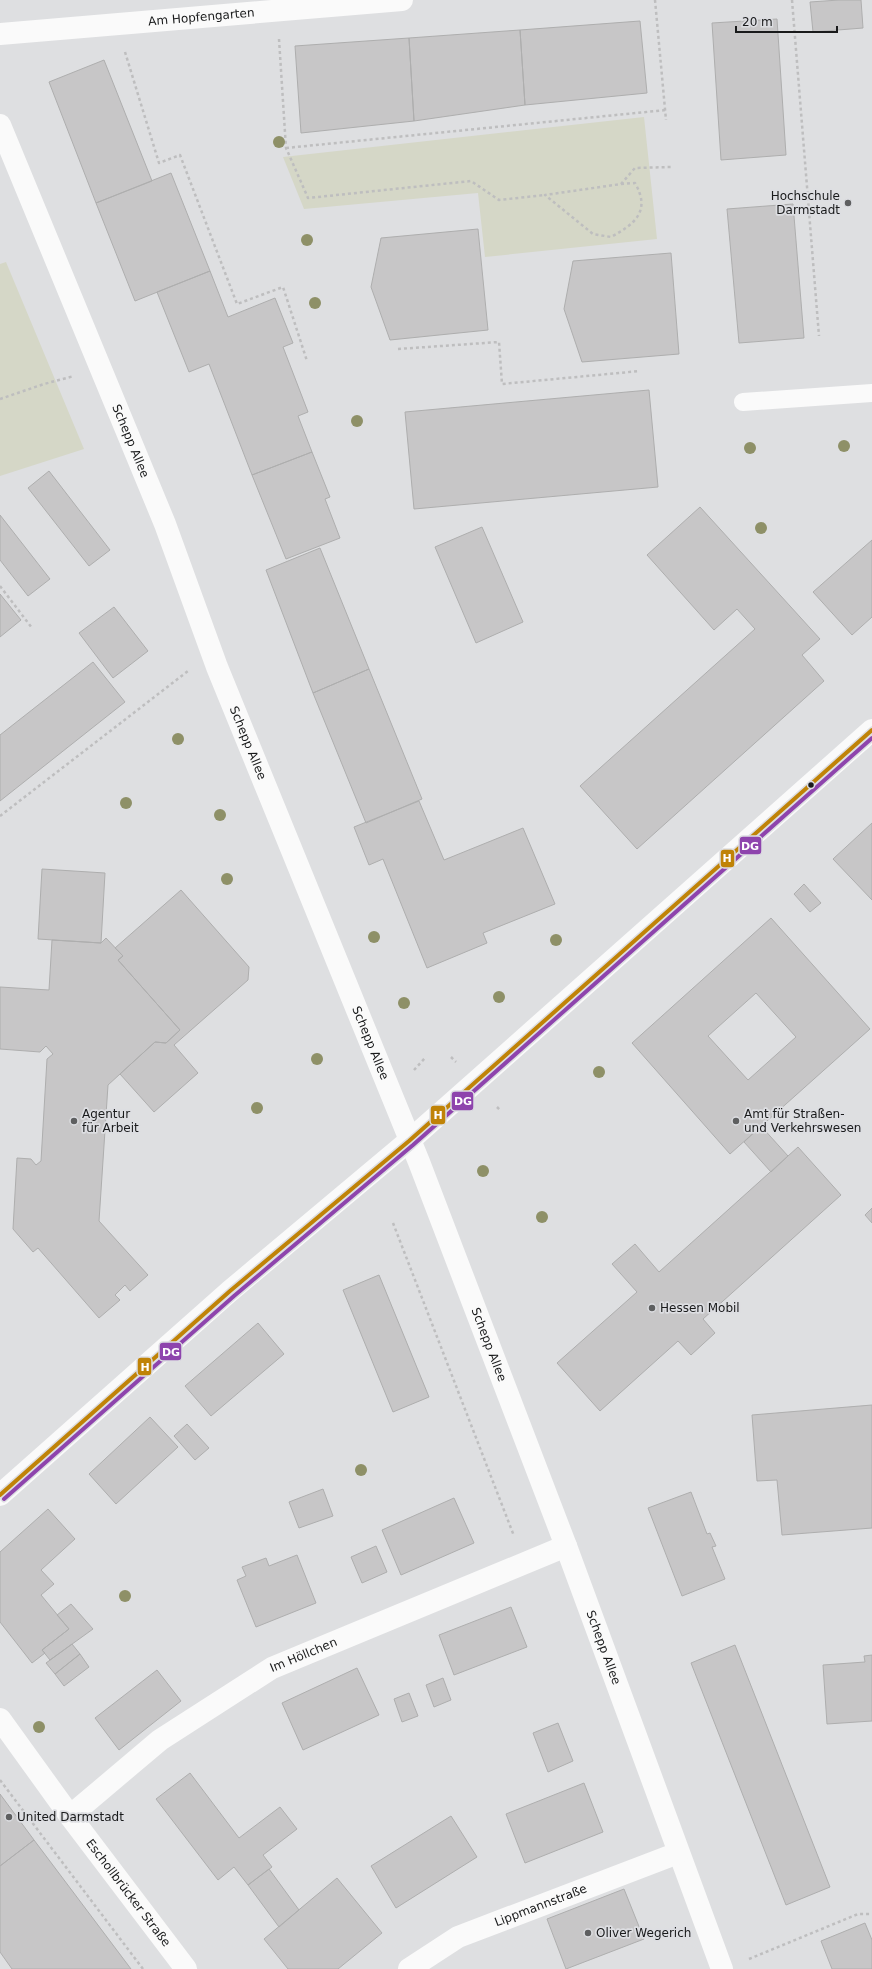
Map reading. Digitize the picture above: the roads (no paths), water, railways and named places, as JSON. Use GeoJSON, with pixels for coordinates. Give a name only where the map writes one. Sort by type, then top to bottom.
{"type":"FeatureCollection","features":[{"type":"Feature","properties":{"kind":"street","name":"Am Hopfengarten"},"geometry":{"type":"LineString","coordinates":[[0,34],[402,0]]}},
{"type":"Feature","properties":{"kind":"street","name":"Schepp Allee"},"geometry":{"type":"LineString","coordinates":[[0,125],[165,524],[212,652],[409,1141],[566,1546],[722,1969]]}},
{"type":"Feature","properties":{"kind":"street"},"geometry":{"type":"LineString","coordinates":[[0,1495],[230,1291],[409,1141],[872,730]]}},
{"type":"Feature","properties":{"kind":"street","name":"Im Höllchen"},"geometry":{"type":"LineString","coordinates":[[70,1816],[160,1740],[272,1668],[566,1546]]}},
{"type":"Feature","properties":{"kind":"street","name":"Eschollbrücker Straße"},"geometry":{"type":"LineString","coordinates":[[0,1719],[70,1816],[186,1969]]}},
{"type":"Feature","properties":{"kind":"street","name":"Lippmannstraße"},"geometry":{"type":"LineString","coordinates":[[409,1969],[458,1938],[678,1853]]}},
{"type":"Feature","properties":{"kind":"lane"},"geometry":{"type":"LineString","coordinates":[[743,402],[872,394]]}},
{"type":"Feature","properties":{"kind":"place","name":"Hochschule Darmstadt"},"geometry":{"type":"Point","coordinates":[848,203]}},
{"type":"Feature","properties":{"kind":"place","name":"Agentur für Arbeit"},"geometry":{"type":"Point","coordinates":[74,1121]}},
{"type":"Feature","properties":{"kind":"place","name":"Amt für Straßen- und Verkehrswesen"},"geometry":{"type":"Point","coordinates":[736,1121]}},
{"type":"Feature","properties":{"kind":"place","name":"Hessen Mobil"},"geometry":{"type":"Point","coordinates":[652,1308]}},
{"type":"Feature","properties":{"kind":"place","name":"United Darmstadt"},"geometry":{"type":"Point","coordinates":[9,1817]}},
{"type":"Feature","properties":{"kind":"place","name":"Oliver Wegerich"},"geometry":{"type":"Point","coordinates":[588,1933]}}]}
